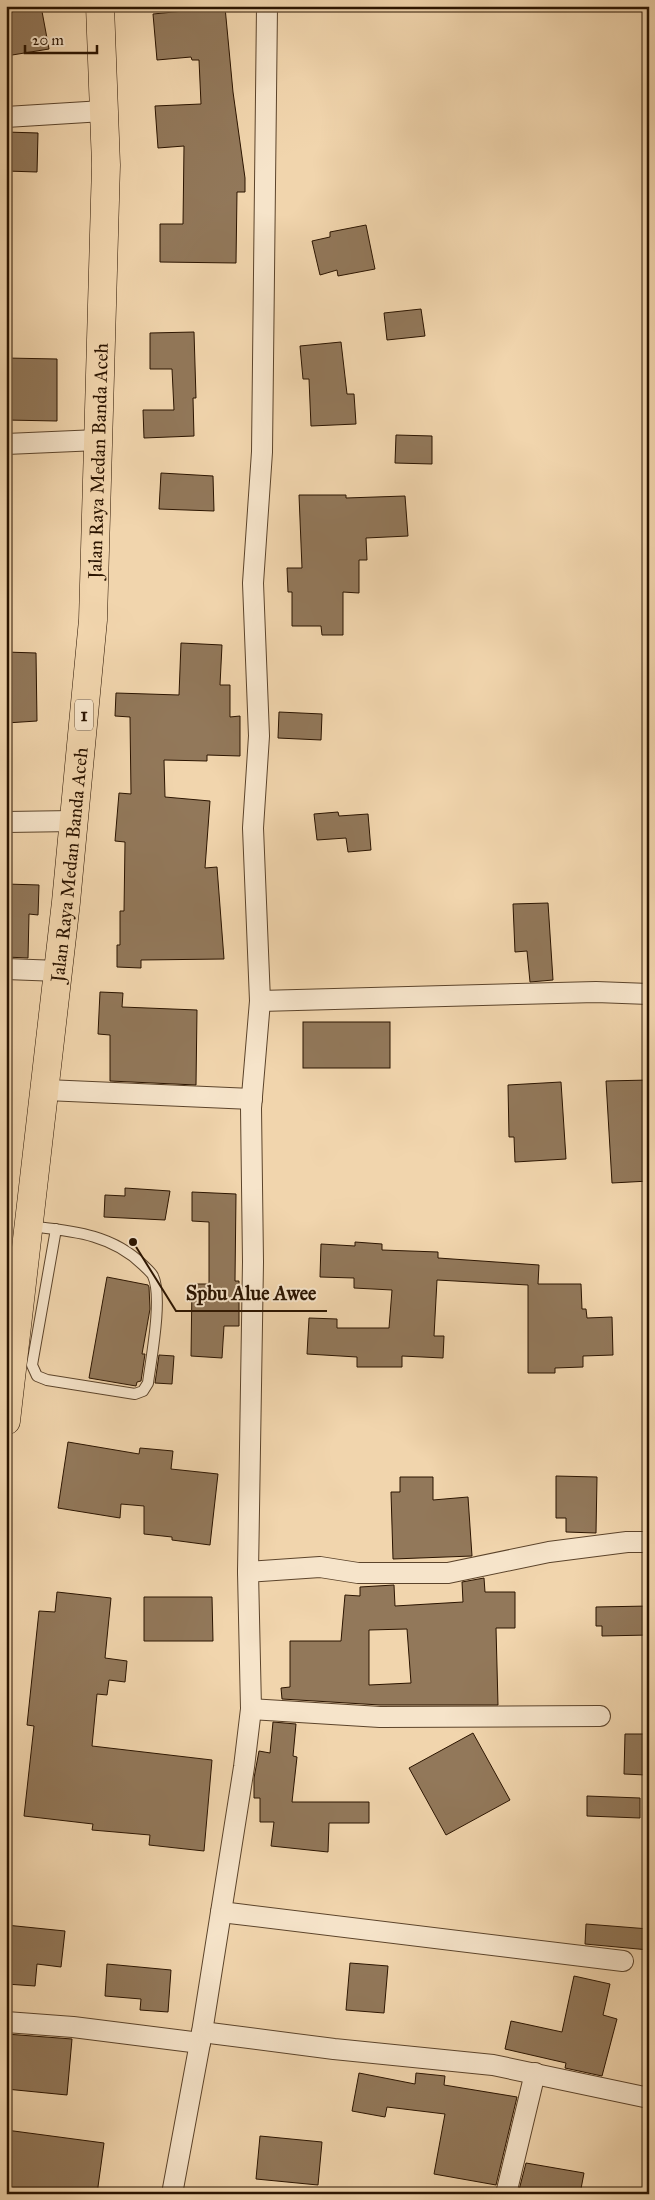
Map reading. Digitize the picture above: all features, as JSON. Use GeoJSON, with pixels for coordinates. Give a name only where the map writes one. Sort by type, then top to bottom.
{"type":"FeatureCollection","features":[{"type":"Feature","properties":{"kind":"highway","name":"Jalan Raya Medan Banda Aceh"},"geometry":{"type":"LineString","coordinates":[[6,1420],[59,972],[93,620],[106,165],[100,6]]}},
{"type":"Feature","properties":{"kind":"street"},"geometry":{"type":"LineString","coordinates":[[172,2194],[201,2038],[251,1709],[248,1572],[253,1262],[252,1099],[260,1001],[253,828],[259,736],[253,583],[262,452],[267,6]]}},
{"type":"Feature","properties":{"kind":"street"},"geometry":{"type":"LineString","coordinates":[[6,117],[103,111]]}},
{"type":"Feature","properties":{"kind":"street"},"geometry":{"type":"LineString","coordinates":[[6,444],[98,440]]}},
{"type":"Feature","properties":{"kind":"street"},"geometry":{"type":"LineString","coordinates":[[6,822],[74,821]]}},
{"type":"Feature","properties":{"kind":"street"},"geometry":{"type":"LineString","coordinates":[[6,969],[59,972]]}},
{"type":"Feature","properties":{"kind":"street"},"geometry":{"type":"LineString","coordinates":[[260,1001],[596,992],[649,994]]}},
{"type":"Feature","properties":{"kind":"street"},"geometry":{"type":"LineString","coordinates":[[46,1090],[252,1099]]}},
{"type":"Feature","properties":{"kind":"street"},"geometry":{"type":"LineString","coordinates":[[248,1572],[320,1567],[358,1573],[448,1574],[549,1552],[627,1542],[649,1542]]}},
{"type":"Feature","properties":{"kind":"street"},"geometry":{"type":"LineString","coordinates":[[251,1709],[380,1717],[600,1716]]}},
{"type":"Feature","properties":{"kind":"street"},"geometry":{"type":"LineString","coordinates":[[221,1912],[623,1961]]}},
{"type":"Feature","properties":{"kind":"street"},"geometry":{"type":"LineString","coordinates":[[6,2022],[334,2049],[493,2065],[649,2098]]}},
{"type":"Feature","properties":{"kind":"street"},"geometry":{"type":"LineString","coordinates":[[506,2194],[535,2073]]}},
{"type":"Feature","properties":{"kind":"lane"},"geometry":{"type":"LineString","coordinates":[[30,1226],[56,1229],[100,1237],[115,1244],[134,1257],[153,1276],[157,1302],[148,1383],[143,1391],[135,1394],[47,1380],[37,1376],[32,1365],[56,1229]]}},
{"type":"Feature","properties":{"kind":"building"},"geometry":{"type":"Polygon","coordinates":[[[6,6],[41,6],[49,49],[6,56],[6,6]]]}},
{"type":"Feature","properties":{"kind":"building"},"geometry":{"type":"Polygon","coordinates":[[[225,7],[233,92],[245,178],[245,192],[237,192],[236,263],[160,262],[160,224],[183,224],[184,146],[158,148],[155,106],[201,104],[199,60],[192,60],[191,57],[157,60],[153,14],[225,7]]]}},
{"type":"Feature","properties":{"kind":"building"},"geometry":{"type":"Polygon","coordinates":[[[6,132],[38,133],[37,172],[6,171],[6,132]]]}},
{"type":"Feature","properties":{"kind":"building"},"geometry":{"type":"Polygon","coordinates":[[[366,225],[375,269],[338,276],[337,270],[320,275],[312,241],[330,237],[330,232],[366,225]]]}},
{"type":"Feature","properties":{"kind":"building"},"geometry":{"type":"Polygon","coordinates":[[[421,309],[425,336],[387,340],[384,313],[421,309]]]}},
{"type":"Feature","properties":{"kind":"building"},"geometry":{"type":"Polygon","coordinates":[[[194,332],[196,398],[193,398],[194,436],[144,438],[143,410],[174,410],[172,369],[150,369],[150,333],[194,332]]]}},
{"type":"Feature","properties":{"kind":"building"},"geometry":{"type":"Polygon","coordinates":[[[341,342],[347,394],[354,394],[356,424],[311,426],[309,379],[303,379],[300,346],[341,342]]]}},
{"type":"Feature","properties":{"kind":"building"},"geometry":{"type":"Polygon","coordinates":[[[6,358],[57,359],[57,421],[6,420],[6,358]]]}},
{"type":"Feature","properties":{"kind":"building"},"geometry":{"type":"Polygon","coordinates":[[[396,435],[432,436],[432,464],[395,463],[396,435]]]}},
{"type":"Feature","properties":{"kind":"building"},"geometry":{"type":"Polygon","coordinates":[[[161,473],[213,476],[214,511],[159,509],[161,473]]]}},
{"type":"Feature","properties":{"kind":"building"},"geometry":{"type":"Polygon","coordinates":[[[299,495],[346,495],[346,498],[405,496],[408,536],[366,538],[367,560],[359,560],[359,593],[343,592],[343,635],[322,635],[321,626],[292,626],[292,592],[288,592],[287,568],[302,568],[299,495]]]}},
{"type":"Feature","properties":{"kind":"building"},"geometry":{"type":"Polygon","coordinates":[[[181,643],[222,645],[220,685],[230,685],[230,717],[240,716],[240,756],[207,755],[207,761],[164,760],[165,797],[210,801],[205,868],[217,867],[224,959],[141,960],[141,968],[117,967],[117,945],[120,945],[120,911],[124,911],[125,842],[115,841],[119,793],[131,794],[130,717],[115,716],[116,693],[179,695],[181,643]]]}},
{"type":"Feature","properties":{"kind":"building"},"geometry":{"type":"Polygon","coordinates":[[[6,652],[36,653],[37,721],[6,723],[6,652]]]}},
{"type":"Feature","properties":{"kind":"building"},"geometry":{"type":"Polygon","coordinates":[[[279,712],[322,714],[321,740],[278,738],[279,712]]]}},
{"type":"Feature","properties":{"kind":"building"},"geometry":{"type":"Polygon","coordinates":[[[338,812],[339,816],[368,814],[371,850],[348,852],[346,838],[317,840],[314,814],[338,812]]]}},
{"type":"Feature","properties":{"kind":"building"},"geometry":{"type":"Polygon","coordinates":[[[6,884],[39,885],[38,915],[29,914],[28,958],[6,957],[6,884]]]}},
{"type":"Feature","properties":{"kind":"building"},"geometry":{"type":"Polygon","coordinates":[[[548,903],[553,980],[530,982],[527,951],[515,952],[513,904],[548,903]]]}},
{"type":"Feature","properties":{"kind":"building"},"geometry":{"type":"Polygon","coordinates":[[[100,992],[123,993],[122,1007],[197,1010],[196,1085],[110,1081],[110,1035],[98,1034],[100,992]]]}},
{"type":"Feature","properties":{"kind":"building"},"geometry":{"type":"Polygon","coordinates":[[[303,1022],[390,1022],[390,1068],[303,1068],[303,1022]]]}},
{"type":"Feature","properties":{"kind":"building"},"geometry":{"type":"Polygon","coordinates":[[[649,1080],[649,1181],[612,1183],[606,1081],[649,1080]]]}},
{"type":"Feature","properties":{"kind":"building"},"geometry":{"type":"Polygon","coordinates":[[[561,1082],[566,1159],[515,1162],[514,1137],[509,1137],[508,1085],[561,1082]]]}},
{"type":"Feature","properties":{"kind":"building"},"geometry":{"type":"Polygon","coordinates":[[[125,1188],[170,1191],[165,1220],[104,1217],[105,1195],[125,1196],[125,1188]]]}},
{"type":"Feature","properties":{"kind":"building"},"geometry":{"type":"Polygon","coordinates":[[[192,1192],[236,1194],[235,1281],[239,1281],[239,1326],[224,1326],[222,1358],[191,1356],[192,1284],[209,1284],[209,1222],[192,1221],[192,1192]]]}},
{"type":"Feature","properties":{"kind":"building"},"geometry":{"type":"Polygon","coordinates":[[[355,1242],[382,1244],[382,1250],[438,1252],[438,1258],[539,1265],[538,1284],[581,1284],[582,1309],[586,1309],[587,1318],[612,1317],[613,1355],[583,1356],[583,1367],[555,1368],[555,1373],[528,1373],[528,1285],[437,1280],[434,1336],[444,1336],[443,1358],[402,1356],[402,1367],[357,1367],[357,1357],[307,1354],[309,1318],[337,1319],[337,1328],[389,1328],[392,1290],[354,1288],[354,1278],[320,1277],[321,1244],[355,1246],[355,1242]]]}},
{"type":"Feature","properties":{"kind":"building"},"geometry":{"type":"Polygon","coordinates":[[[107,1277],[148,1285],[149,1287],[150,1309],[142,1354],[145,1354],[141,1381],[137,1382],[136,1386],[89,1378],[107,1277]]]}},
{"type":"Feature","properties":{"kind":"building"},"geometry":{"type":"Polygon","coordinates":[[[159,1355],[174,1356],[172,1384],[155,1383],[159,1355]]]}},
{"type":"Feature","properties":{"kind":"building"},"geometry":{"type":"Polygon","coordinates":[[[68,1442],[139,1454],[140,1448],[173,1451],[171,1469],[218,1474],[210,1545],[172,1540],[172,1537],[144,1534],[144,1506],[121,1504],[120,1518],[58,1508],[68,1442]]]}},
{"type":"Feature","properties":{"kind":"building"},"geometry":{"type":"Polygon","coordinates":[[[556,1476],[597,1477],[596,1533],[566,1532],[566,1518],[556,1518],[556,1476]]]}},
{"type":"Feature","properties":{"kind":"building"},"geometry":{"type":"Polygon","coordinates":[[[400,1477],[433,1477],[433,1500],[468,1497],[472,1556],[393,1559],[391,1492],[400,1492],[400,1477]]]}},
{"type":"Feature","properties":{"kind":"building"},"geometry":{"type":"Polygon","coordinates":[[[484,1578],[485,1592],[515,1592],[515,1628],[496,1628],[498,1705],[380,1705],[282,1699],[281,1688],[290,1687],[290,1641],[341,1641],[345,1595],[360,1596],[360,1587],[394,1585],[395,1606],[463,1602],[462,1582],[484,1578]],[[407,1629],[369,1630],[369,1685],[411,1683],[407,1629]]]}},
{"type":"Feature","properties":{"kind":"building"},"geometry":{"type":"Polygon","coordinates":[[[57,1592],[111,1598],[105,1658],[127,1661],[125,1682],[109,1680],[107,1695],[97,1694],[92,1746],[212,1760],[204,1851],[149,1845],[150,1835],[92,1830],[93,1824],[24,1816],[34,1726],[27,1725],[39,1611],[55,1612],[57,1592]]]}},
{"type":"Feature","properties":{"kind":"building"},"geometry":{"type":"Polygon","coordinates":[[[144,1597],[212,1597],[213,1641],[144,1641],[144,1597]]]}},
{"type":"Feature","properties":{"kind":"building"},"geometry":{"type":"Polygon","coordinates":[[[649,1606],[649,1635],[602,1636],[602,1626],[596,1626],[596,1607],[649,1606]]]}},
{"type":"Feature","properties":{"kind":"building"},"geometry":{"type":"Polygon","coordinates":[[[273,1722],[296,1724],[293,1756],[297,1757],[292,1802],[369,1802],[369,1823],[329,1823],[328,1852],[271,1846],[274,1822],[260,1822],[260,1798],[254,1798],[254,1778],[259,1751],[270,1753],[273,1722]]]}},
{"type":"Feature","properties":{"kind":"building"},"geometry":{"type":"Polygon","coordinates":[[[473,1733],[510,1800],[446,1835],[409,1768],[473,1733]]]}},
{"type":"Feature","properties":{"kind":"building"},"geometry":{"type":"Polygon","coordinates":[[[625,1734],[648,1734],[646,1775],[624,1774],[625,1734]]]}},
{"type":"Feature","properties":{"kind":"building"},"geometry":{"type":"Polygon","coordinates":[[[587,1796],[640,1798],[640,1818],[587,1816],[587,1796]]]}},
{"type":"Feature","properties":{"kind":"building"},"geometry":{"type":"Polygon","coordinates":[[[586,1924],[649,1929],[649,1950],[585,1944],[586,1924]]]}},
{"type":"Feature","properties":{"kind":"building"},"geometry":{"type":"Polygon","coordinates":[[[6,1925],[65,1931],[61,1967],[37,1964],[35,1986],[6,1984],[6,1925]]]}},
{"type":"Feature","properties":{"kind":"building"},"geometry":{"type":"Polygon","coordinates":[[[350,1963],[388,1966],[384,2013],[346,2010],[350,1963]]]}},
{"type":"Feature","properties":{"kind":"building"},"geometry":{"type":"Polygon","coordinates":[[[107,1964],[171,1970],[168,2012],[140,2010],[141,1999],[105,1996],[107,1964]]]}},
{"type":"Feature","properties":{"kind":"building"},"geometry":{"type":"Polygon","coordinates":[[[574,1976],[610,1984],[603,2015],[617,2019],[602,2076],[565,2068],[566,2063],[505,2049],[511,2021],[562,2032],[574,1976]]]}},
{"type":"Feature","properties":{"kind":"building"},"geometry":{"type":"Polygon","coordinates":[[[6,2034],[72,2039],[67,2095],[6,2089],[6,2034]]]}},
{"type":"Feature","properties":{"kind":"building"},"geometry":{"type":"Polygon","coordinates":[[[359,2073],[415,2084],[416,2073],[445,2076],[444,2085],[517,2097],[496,2185],[434,2174],[445,2114],[387,2107],[385,2117],[352,2111],[359,2073]]]}},
{"type":"Feature","properties":{"kind":"building"},"geometry":{"type":"Polygon","coordinates":[[[6,2130],[104,2143],[97,2194],[6,2194],[6,2130]]]}},
{"type":"Feature","properties":{"kind":"building"},"geometry":{"type":"Polygon","coordinates":[[[260,2136],[322,2142],[318,2185],[256,2179],[260,2136]]]}},
{"type":"Feature","properties":{"kind":"building"},"geometry":{"type":"Polygon","coordinates":[[[526,2163],[584,2173],[580,2194],[539,2194],[519,2190],[526,2163]]]}},
{"type":"Feature","properties":{"kind":"place","name":"Spbu Alue Awee"},"geometry":{"type":"Point","coordinates":[133,1242]}}]}
